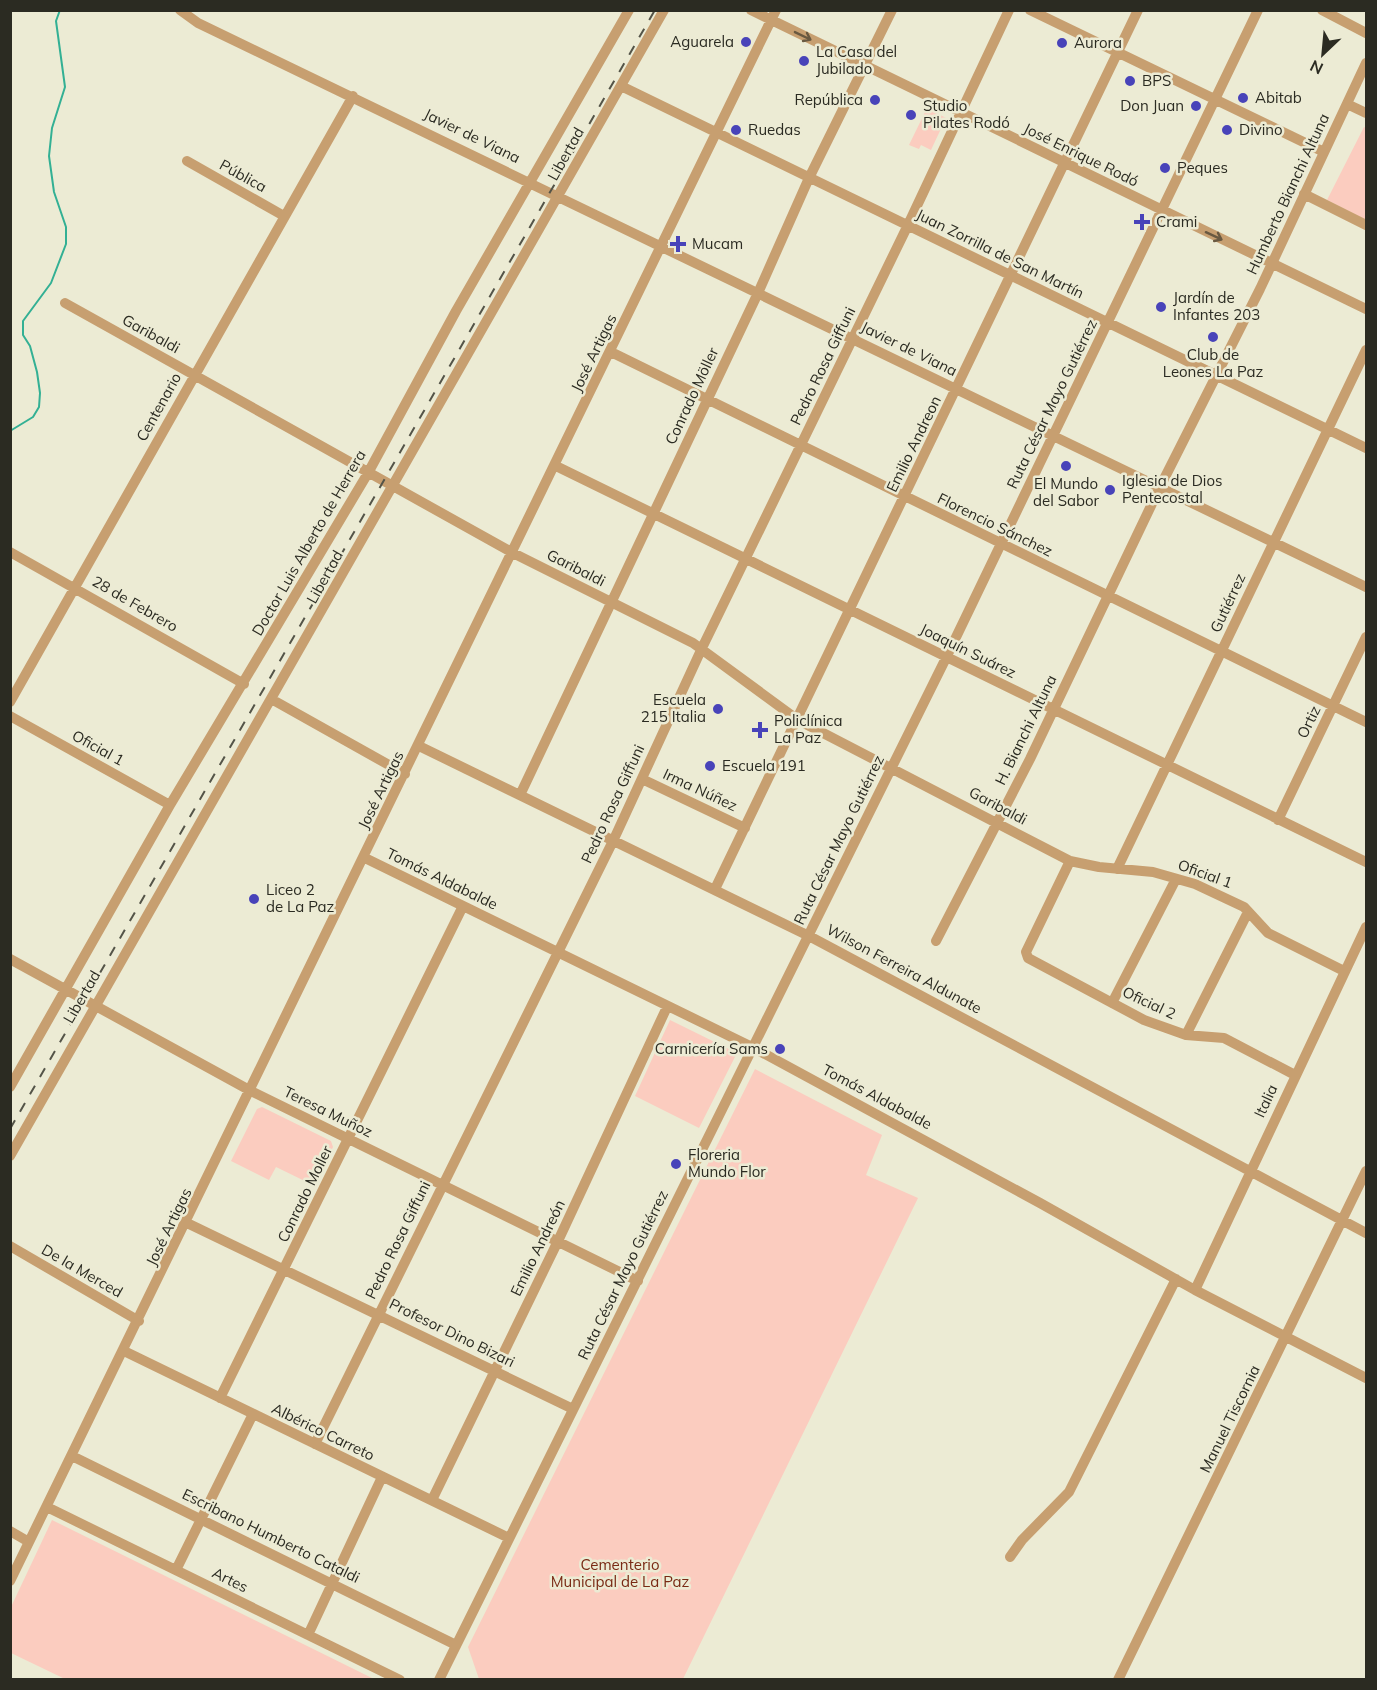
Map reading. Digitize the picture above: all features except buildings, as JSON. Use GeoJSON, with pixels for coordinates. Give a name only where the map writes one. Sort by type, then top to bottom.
{"type":"FeatureCollection","features":[{"type":"Feature","properties":{"kind":"street","name":"Javier de Viana"},"geometry":{"type":"LineString","coordinates":[[180,10],[198,23],[531,181],[1366,587]]}},
{"type":"Feature","properties":{"kind":"street","name":"Doctor Luis Alberto de Herrera"},"geometry":{"type":"LineString","coordinates":[[10,1087],[170,805],[368,473],[456,311],[628,10]]}},
{"type":"Feature","properties":{"kind":"street","name":"Libertad"},"geometry":{"type":"LineString","coordinates":[[10,1156],[94,1006],[273,700],[664,10]]}},
{"type":"Feature","properties":{"kind":"street","name":"José Enrique Rodó"},"geometry":{"type":"LineString","coordinates":[[751,10],[774,16],[863,66],[961,115],[1366,309]]}},
{"type":"Feature","properties":{"kind":"street","name":"Conrado Möller"},"geometry":{"type":"LineString","coordinates":[[519,795],[758,293],[808,178],[892,10]]}},
{"type":"Feature","properties":{"kind":"street","name":"Pedro Rosa Giffuni"},"geometry":{"type":"LineString","coordinates":[[315,1444],[614,839],[702,648],[961,115],[1009,10]]}},
{"type":"Feature","properties":{"kind":"street"},"geometry":{"type":"LineString","coordinates":[[1030,10],[1324,152]]}},
{"type":"Feature","properties":{"kind":"street","name":"Emilio Andreon"},"geometry":{"type":"LineString","coordinates":[[715,889],[1138,10]]}},
{"type":"Feature","properties":{"kind":"street","name":"Ruta César Mayo Gutiérrez"},"geometry":{"type":"LineString","coordinates":[[439,1680],[946,658],[1258,10]]}},
{"type":"Feature","properties":{"kind":"street"},"geometry":{"type":"LineString","coordinates":[[1322,10],[1366,33]]}},
{"type":"Feature","properties":{"kind":"street","name":"José Artigas"},"geometry":{"type":"LineString","coordinates":[[10,1581],[188,1223],[774,16]]}},
{"type":"Feature","properties":{"kind":"street","name":"Humberto Bianchi Altuna"},"geometry":{"type":"LineString","coordinates":[[1107,596],[1272,264],[1366,63]]}},
{"type":"Feature","properties":{"kind":"street","name":"Juan Zorrilla de San Martín"},"geometry":{"type":"LineString","coordinates":[[621,86],[907,227],[1366,448]]}},
{"type":"Feature","properties":{"kind":"street","name":"Centenario"},"geometry":{"type":"LineString","coordinates":[[10,702],[77,588],[193,375],[353,96]]}},
{"type":"Feature","properties":{"kind":"street"},"geometry":{"type":"LineString","coordinates":[[1347,104],[1366,113]]}},
{"type":"Feature","properties":{"kind":"street","name":"Pública"},"geometry":{"type":"LineString","coordinates":[[187,161],[284,216]]}},
{"type":"Feature","properties":{"kind":"street"},"geometry":{"type":"LineString","coordinates":[[1304,194],[1366,225]]}},
{"type":"Feature","properties":{"kind":"street","name":"Garibaldi"},"geometry":{"type":"LineString","coordinates":[[65,303],[513,553],[702,648],[798,720],[1070,861]]}},
{"type":"Feature","properties":{"kind":"street","name":"Gutiérrez"},"geometry":{"type":"LineString","coordinates":[[1117,869],[1366,350]]}},
{"type":"Feature","properties":{"kind":"street","name":"Florencio Sánchez"},"geometry":{"type":"LineString","coordinates":[[611,352],[904,498],[1366,722]]}},
{"type":"Feature","properties":{"kind":"street","name":"Joaquín Suárez"},"geometry":{"type":"LineString","coordinates":[[556,466],[1366,862]]}},
{"type":"Feature","properties":{"kind":"street","name":"28 de Febrero"},"geometry":{"type":"LineString","coordinates":[[10,552],[244,684]]}},
{"type":"Feature","properties":{"kind":"street","name":"H. Bianchi Altuna"},"geometry":{"type":"LineString","coordinates":[[936,941],[1053,710],[1107,596]]}},
{"type":"Feature","properties":{"kind":"street","name":"Ortiz"},"geometry":{"type":"LineString","coordinates":[[1278,820],[1366,636]]}},
{"type":"Feature","properties":{"kind":"street"},"geometry":{"type":"LineString","coordinates":[[273,700],[405,774]]}},
{"type":"Feature","properties":{"kind":"street","name":"Oficial 1"},"geometry":{"type":"LineString","coordinates":[[10,716],[170,805]]}},
{"type":"Feature","properties":{"kind":"street","name":"Wilson Ferreira Aldunate"},"geometry":{"type":"LineString","coordinates":[[419,746],[809,936],[1366,1233]]}},
{"type":"Feature","properties":{"kind":"street","name":"Irma Núñez"},"geometry":{"type":"LineString","coordinates":[[642,779],[745,828]]}},
{"type":"Feature","properties":{"kind":"street","name":"Tomás Aldabalde"},"geometry":{"type":"LineString","coordinates":[[365,858],[752,1047],[1286,1339],[1366,1378]]}},
{"type":"Feature","properties":{"kind":"street","name":"Oficial 1"},"geometry":{"type":"LineString","coordinates":[[1070,861],[1153,872],[1228,898],[1248,912],[1268,933],[1344,971]]}},
{"type":"Feature","properties":{"kind":"street","name":"Oficial 2"},"geometry":{"type":"LineString","coordinates":[[1070,861],[1026,952],[1028,958],[1144,1020],[1186,1035],[1224,1038],[1295,1074]]}},
{"type":"Feature","properties":{"kind":"street"},"geometry":{"type":"LineString","coordinates":[[1112,1003],[1176,879]]}},
{"type":"Feature","properties":{"kind":"street","name":"Conrado Moller"},"geometry":{"type":"LineString","coordinates":[[220,1398],[463,906]]}},
{"type":"Feature","properties":{"kind":"street"},"geometry":{"type":"LineString","coordinates":[[1186,1035],[1248,912]]}},
{"type":"Feature","properties":{"kind":"street","name":"Italia"},"geometry":{"type":"LineString","coordinates":[[1196,1290],[1295,1074],[1366,927]]}},
{"type":"Feature","properties":{"kind":"street","name":"Teresa Muñoz"},"geometry":{"type":"LineString","coordinates":[[10,958],[251,1092],[638,1281]]}},
{"type":"Feature","properties":{"kind":"street","name":"Emilio Andreón"},"geometry":{"type":"LineString","coordinates":[[432,1500],[558,1241],[667,1007]]}},
{"type":"Feature","properties":{"kind":"street","name":"Manuel Tiscornia"},"geometry":{"type":"LineString","coordinates":[[1118,1680],[1366,1171]]}},
{"type":"Feature","properties":{"kind":"street","name":"Profesor Dino Bizari"},"geometry":{"type":"LineString","coordinates":[[188,1223],[573,1409]]}},
{"type":"Feature","properties":{"kind":"street","name":"De la Merced"},"geometry":{"type":"LineString","coordinates":[[10,1246],[139,1321]]}},
{"type":"Feature","properties":{"kind":"street"},"geometry":{"type":"LineString","coordinates":[[1010,1557],[1022,1540],[1069,1492],[1176,1279]]}},
{"type":"Feature","properties":{"kind":"street","name":"Albérico Carreto"},"geometry":{"type":"LineString","coordinates":[[124,1351],[509,1538]]}},
{"type":"Feature","properties":{"kind":"street"},"geometry":{"type":"LineString","coordinates":[[176,1570],[203,1520],[253,1414]]}},
{"type":"Feature","properties":{"kind":"street","name":"Escribano Humberto Cataldi"},"geometry":{"type":"LineString","coordinates":[[72,1456],[456,1645]]}},
{"type":"Feature","properties":{"kind":"street"},"geometry":{"type":"LineString","coordinates":[[308,1635],[382,1477]]}},
{"type":"Feature","properties":{"kind":"street","name":"Artes"},"geometry":{"type":"LineString","coordinates":[[46,1507],[400,1680]]}},
{"type":"Feature","properties":{"kind":"street"},"geometry":{"type":"LineString","coordinates":[[10,1531],[29,1542]]}},
{"type":"Feature","properties":{"kind":"green space"},"geometry":{"type":"Polygon","coordinates":[[[927,108],[946,118],[931,150],[921,145],[919,149],[909,145],[927,108]]]}},
{"type":"Feature","properties":{"kind":"green space"},"geometry":{"type":"Polygon","coordinates":[[[1364,127],[1366,128],[1366,220],[1327,200],[1364,127]]]}},
{"type":"Feature","properties":{"kind":"green space"},"geometry":{"type":"Polygon","coordinates":[[[670,1020],[737,1053],[699,1128],[635,1096],[670,1020]]]}},
{"type":"Feature","properties":{"kind":"green space","name":"Cementerio Municipal de La Paz"},"geometry":{"type":"Polygon","coordinates":[[[755,1069],[882,1135],[866,1175],[918,1198],[683,1679],[479,1679],[468,1647],[755,1069]]]}},
{"type":"Feature","properties":{"kind":"green space"},"geometry":{"type":"Polygon","coordinates":[[[262,1107],[331,1141],[333,1147],[315,1186],[276,1167],[269,1180],[231,1161],[257,1109],[262,1107]]]}},
{"type":"Feature","properties":{"kind":"green space"},"geometry":{"type":"Polygon","coordinates":[[[52,1520],[374,1679],[65,1679],[11,1653],[11,1607],[52,1520]]]}},
{"type":"Feature","properties":{"kind":"waterway"},"geometry":{"type":"LineString","coordinates":[[10,431],[33,417],[39,407],[37,372],[30,346],[23,335],[23,321],[51,283],[66,244],[66,227],[54,192],[49,156],[52,128],[65,87],[56,21],[60,10]]}},
{"type":"Feature","properties":{"kind":"railway"},"geometry":{"type":"LineString","coordinates":[[10,1129],[655,10]]}},
{"type":"Feature","properties":{"kind":"place","name":"Aguarela"},"geometry":{"type":"Point","coordinates":[746,42]}},
{"type":"Feature","properties":{"kind":"place","name":"Aurora"},"geometry":{"type":"Point","coordinates":[1062,43]}},
{"type":"Feature","properties":{"kind":"place","name":"La Casa del Jubilado"},"geometry":{"type":"Point","coordinates":[804,61]}},
{"type":"Feature","properties":{"kind":"place","name":"BPS"},"geometry":{"type":"Point","coordinates":[1130,81]}},
{"type":"Feature","properties":{"kind":"place","name":"Abitab"},"geometry":{"type":"Point","coordinates":[1243,98]}},
{"type":"Feature","properties":{"kind":"place","name":"República"},"geometry":{"type":"Point","coordinates":[875,100]}},
{"type":"Feature","properties":{"kind":"place","name":"Don Juan"},"geometry":{"type":"Point","coordinates":[1196,106]}},
{"type":"Feature","properties":{"kind":"place","name":"Studio Pilates Rodó"},"geometry":{"type":"Point","coordinates":[911,115]}},
{"type":"Feature","properties":{"kind":"place","name":"Ruedas"},"geometry":{"type":"Point","coordinates":[736,130]}},
{"type":"Feature","properties":{"kind":"place","name":"Divino"},"geometry":{"type":"Point","coordinates":[1227,130]}},
{"type":"Feature","properties":{"kind":"place","name":"Peques"},"geometry":{"type":"Point","coordinates":[1165,168]}},
{"type":"Feature","properties":{"kind":"place","name":"Crami"},"geometry":{"type":"Point","coordinates":[1142,222]}},
{"type":"Feature","properties":{"kind":"place","name":"Mucam"},"geometry":{"type":"Point","coordinates":[678,244]}},
{"type":"Feature","properties":{"kind":"place","name":"Jardín de Infantes 203"},"geometry":{"type":"Point","coordinates":[1161,307]}},
{"type":"Feature","properties":{"kind":"place","name":"Club de Leones La Paz"},"geometry":{"type":"Point","coordinates":[1213,337]}},
{"type":"Feature","properties":{"kind":"place","name":"El Mundo del Sabor"},"geometry":{"type":"Point","coordinates":[1066,466]}},
{"type":"Feature","properties":{"kind":"place","name":"Iglesia de Dios Pentecostal"},"geometry":{"type":"Point","coordinates":[1110,490]}},
{"type":"Feature","properties":{"kind":"place","name":"Escuela 215 Italia"},"geometry":{"type":"Point","coordinates":[718,709]}},
{"type":"Feature","properties":{"kind":"place","name":"Policlínica La Paz"},"geometry":{"type":"Point","coordinates":[760,730]}},
{"type":"Feature","properties":{"kind":"place","name":"Escuela 191"},"geometry":{"type":"Point","coordinates":[710,766]}},
{"type":"Feature","properties":{"kind":"place","name":"Liceo 2 de La Paz"},"geometry":{"type":"Point","coordinates":[254,899]}},
{"type":"Feature","properties":{"kind":"place","name":"Carnicería Sams"},"geometry":{"type":"Point","coordinates":[780,1049]}},
{"type":"Feature","properties":{"kind":"place","name":"Floreria Mundo Flor"},"geometry":{"type":"Point","coordinates":[676,1164]}}]}
